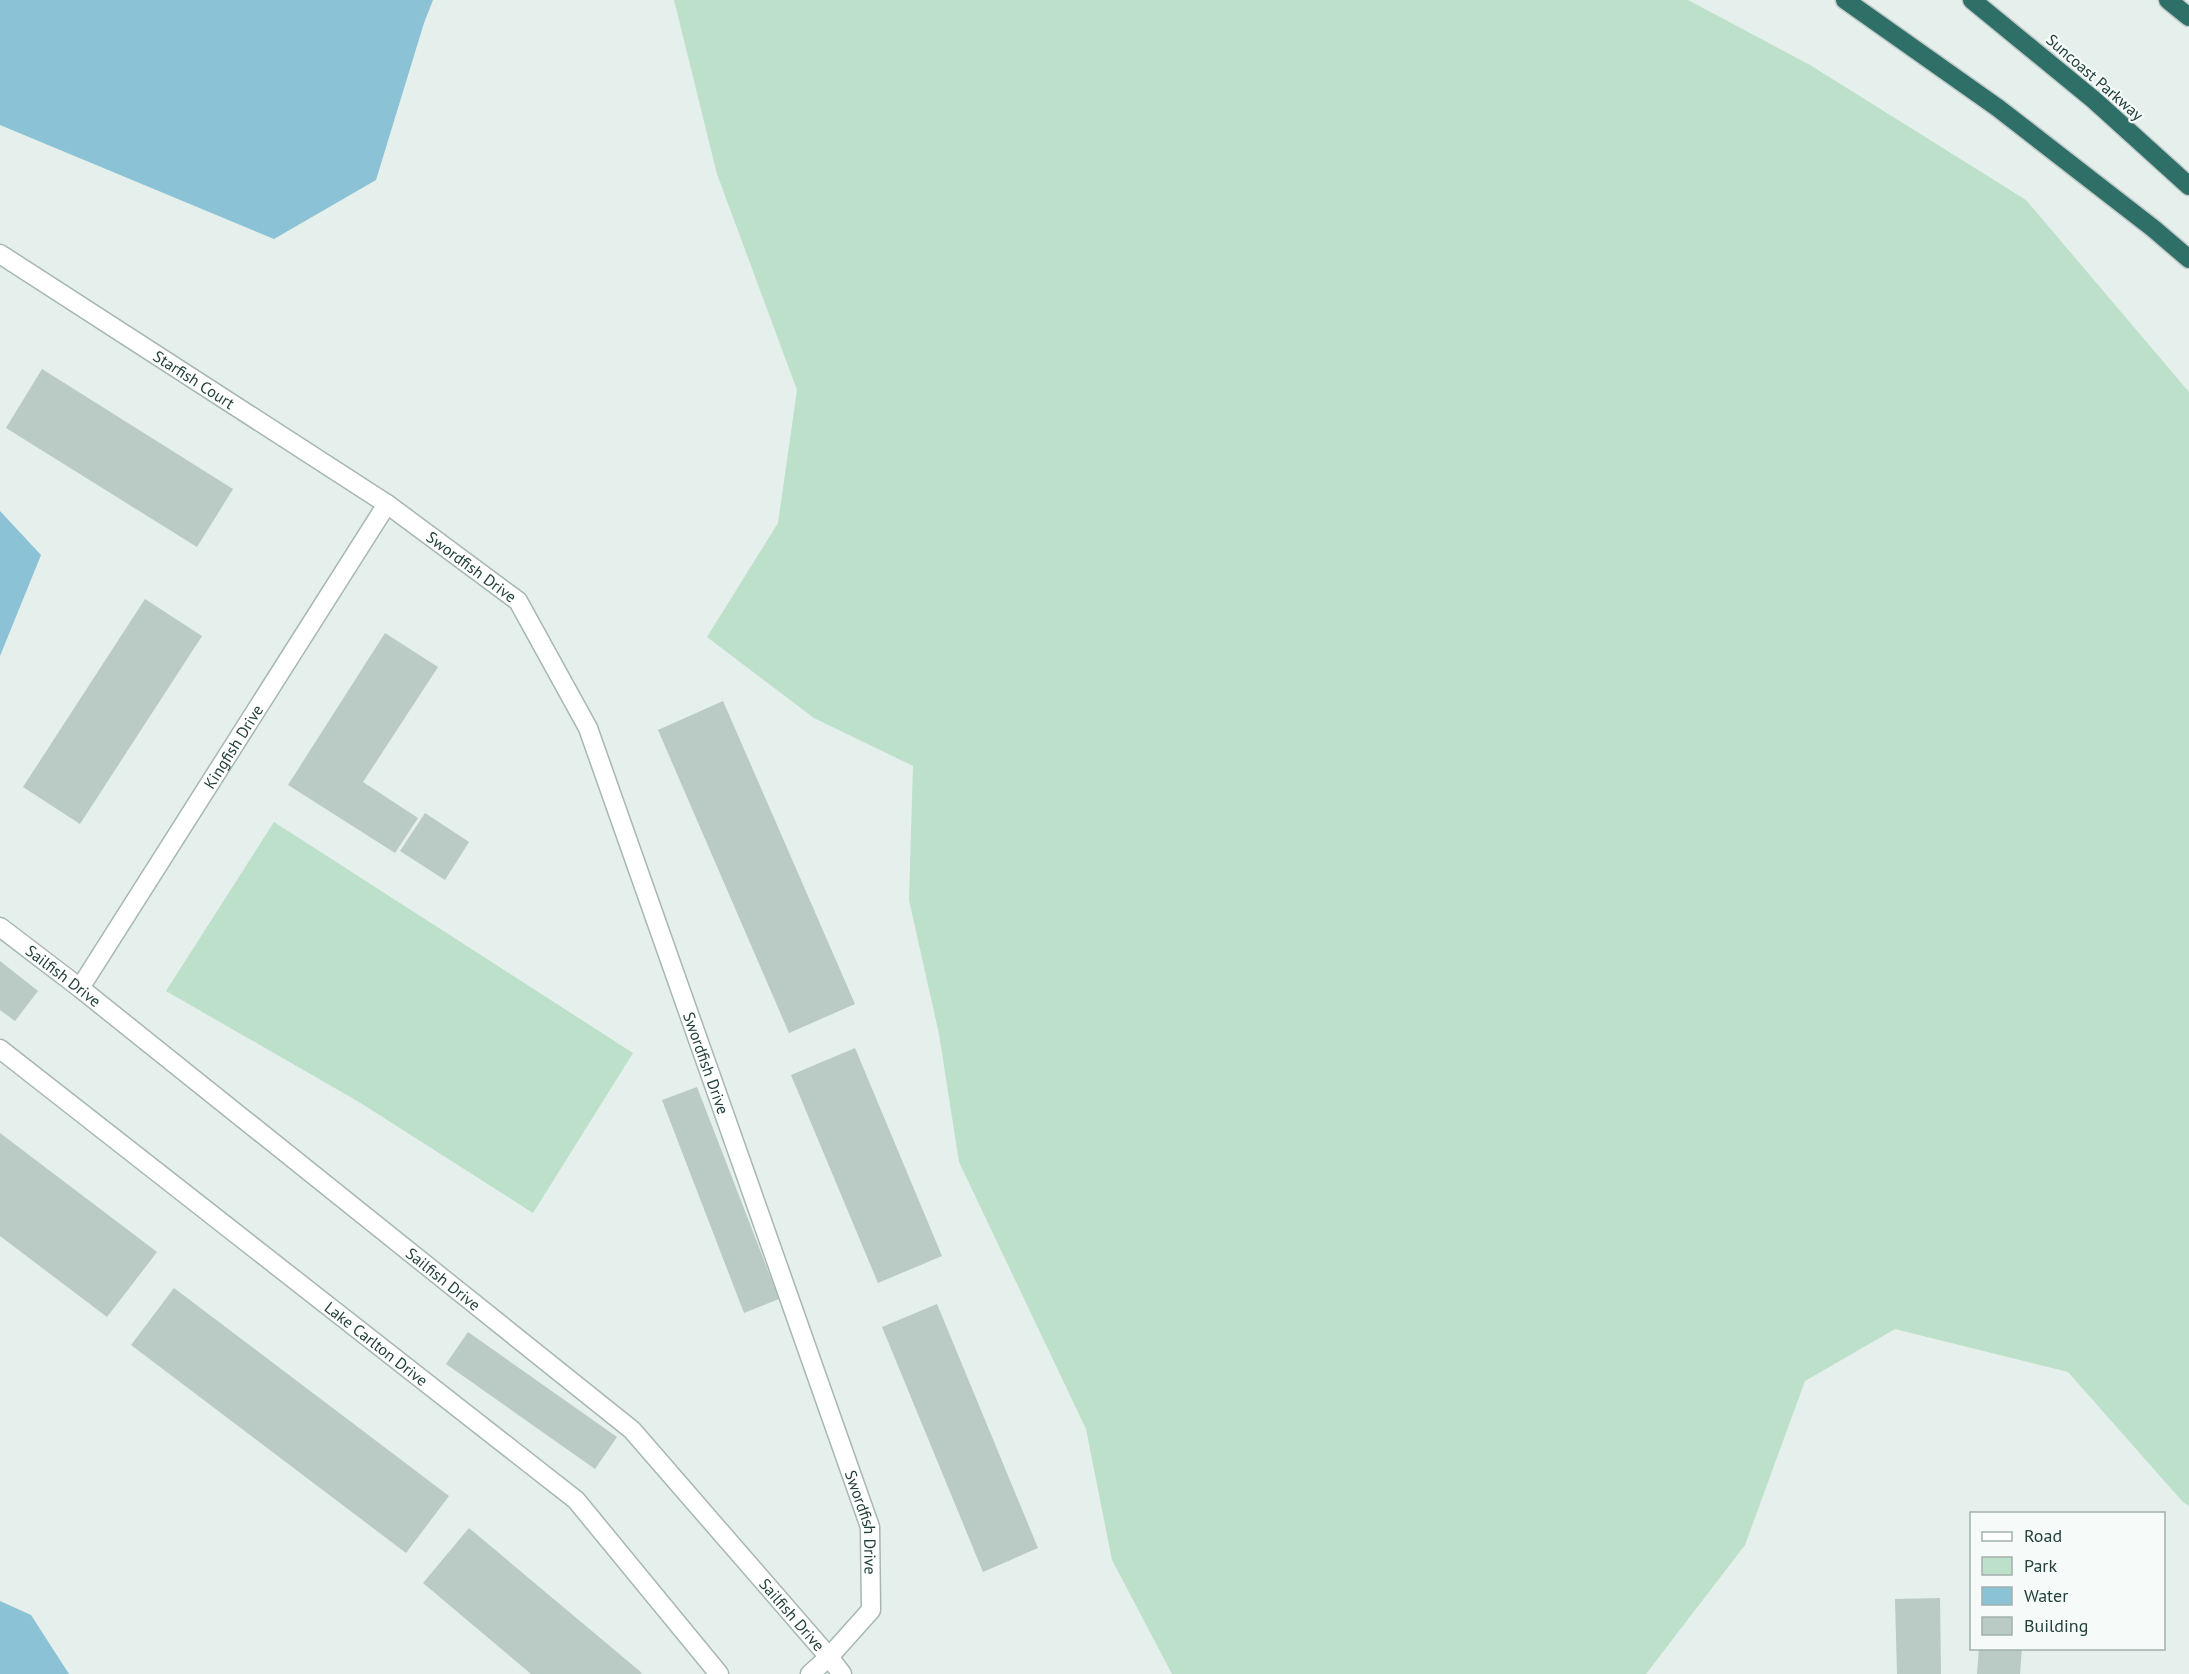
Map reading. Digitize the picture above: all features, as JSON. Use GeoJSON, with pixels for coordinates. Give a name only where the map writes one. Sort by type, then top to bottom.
{"type":"FeatureCollection","features":[{"type":"Feature","properties":{"kind":"highway"},"geometry":{"type":"LineString","coordinates":[[1845,0],[1998,108],[2154,229],[2189,259]]}},
{"type":"Feature","properties":{"kind":"highway","name":"Suncoast Parkway"},"geometry":{"type":"LineString","coordinates":[[1972,0],[2094,100],[2189,186]]}},
{"type":"Feature","properties":{"kind":"highway"},"geometry":{"type":"LineString","coordinates":[[2168,0],[2189,17]]}},
{"type":"Feature","properties":{"kind":"street","name":"Starfish Court"},"geometry":{"type":"LineString","coordinates":[[0,254],[387,504]]}},
{"type":"Feature","properties":{"kind":"street","name":"Kingfish Drive"},"geometry":{"type":"LineString","coordinates":[[80,988],[387,504]]}},
{"type":"Feature","properties":{"kind":"street","name":"Swordfish Drive"},"geometry":{"type":"LineString","coordinates":[[387,504],[518,601],[588,728],[870,1527],[871,1610],[830,1657],[810,1674]]}},
{"type":"Feature","properties":{"kind":"street","name":"Sailfish Drive"},"geometry":{"type":"LineString","coordinates":[[0,927],[80,988],[632,1430],[830,1657],[842,1674]]}},
{"type":"Feature","properties":{"kind":"street","name":"Lake Carlton Drive"},"geometry":{"type":"LineString","coordinates":[[0,1049],[576,1500],[719,1674]]}},
{"type":"Feature","properties":{"kind":"green space"},"geometry":{"type":"Polygon","coordinates":[[[674,0],[1688,0],[1810,65],[2026,200],[2189,392],[2189,1506],[2182,1501],[2068,1372],[1895,1329],[1805,1381],[1745,1545],[1646,1674],[1172,1674],[1112,1560],[1086,1429],[959,1162],[939,1034],[909,900],[913,766],[814,718],[707,637],[778,523],[797,390],[717,174],[674,0]]]}},
{"type":"Feature","properties":{"kind":"green space"},"geometry":{"type":"Polygon","coordinates":[[[274,822],[633,1053],[533,1213],[359,1102],[166,991],[274,822]]]}},
{"type":"Feature","properties":{"kind":"water"},"geometry":{"type":"Polygon","coordinates":[[[0,0],[433,0],[376,180],[274,239],[0,125],[0,0]]]}},
{"type":"Feature","properties":{"kind":"water"},"geometry":{"type":"Polygon","coordinates":[[[0,511],[41,555],[0,656],[0,511]]]}},
{"type":"Feature","properties":{"kind":"water"},"geometry":{"type":"Polygon","coordinates":[[[0,1601],[31,1615],[69,1674],[0,1674],[0,1601]]]}},
{"type":"Feature","properties":{"kind":"building"},"geometry":{"type":"Polygon","coordinates":[[[42,369],[233,489],[197,547],[6,428],[42,369]]]}},
{"type":"Feature","properties":{"kind":"building"},"geometry":{"type":"Polygon","coordinates":[[[145,599],[202,636],[80,824],[23,787],[145,599]]]}},
{"type":"Feature","properties":{"kind":"building"},"geometry":{"type":"Polygon","coordinates":[[[385,633],[438,667],[363,782],[418,818],[395,853],[288,785],[385,633]]]}},
{"type":"Feature","properties":{"kind":"building"},"geometry":{"type":"Polygon","coordinates":[[[723,701],[855,1004],[789,1033],[658,730],[723,701]]]}},
{"type":"Feature","properties":{"kind":"building"},"geometry":{"type":"Polygon","coordinates":[[[425,813],[469,842],[445,880],[400,851],[425,813]]]}},
{"type":"Feature","properties":{"kind":"building"},"geometry":{"type":"Polygon","coordinates":[[[0,961],[38,991],[15,1021],[0,1010],[0,961]]]}},
{"type":"Feature","properties":{"kind":"building"},"geometry":{"type":"Polygon","coordinates":[[[855,1048],[942,1256],[878,1283],[791,1075],[855,1048]]]}},
{"type":"Feature","properties":{"kind":"building"},"geometry":{"type":"Polygon","coordinates":[[[697,1087],[779,1299],[744,1313],[662,1100],[697,1087]]]}},
{"type":"Feature","properties":{"kind":"building"},"geometry":{"type":"Polygon","coordinates":[[[0,1133],[157,1252],[107,1317],[0,1236],[0,1133]]]}},
{"type":"Feature","properties":{"kind":"building"},"geometry":{"type":"Polygon","coordinates":[[[174,1288],[449,1496],[406,1553],[131,1345],[174,1288]]]}},
{"type":"Feature","properties":{"kind":"building"},"geometry":{"type":"Polygon","coordinates":[[[937,1304],[1038,1548],[983,1572],[882,1327],[937,1304]]]}},
{"type":"Feature","properties":{"kind":"building"},"geometry":{"type":"Polygon","coordinates":[[[468,1332],[617,1437],[595,1469],[446,1364],[468,1332]]]}},
{"type":"Feature","properties":{"kind":"building"},"geometry":{"type":"Polygon","coordinates":[[[469,1528],[642,1673],[531,1674],[423,1583],[469,1528]]]}},
{"type":"Feature","properties":{"kind":"building"},"geometry":{"type":"Polygon","coordinates":[[[1940,1598],[1941,1674],[1897,1674],[1895,1599],[1940,1598]]]}},
{"type":"Feature","properties":{"kind":"building"},"geometry":{"type":"Polygon","coordinates":[[[1979,1650],[2022,1650],[2020,1674],[1977,1674],[1979,1650]]]}}]}
